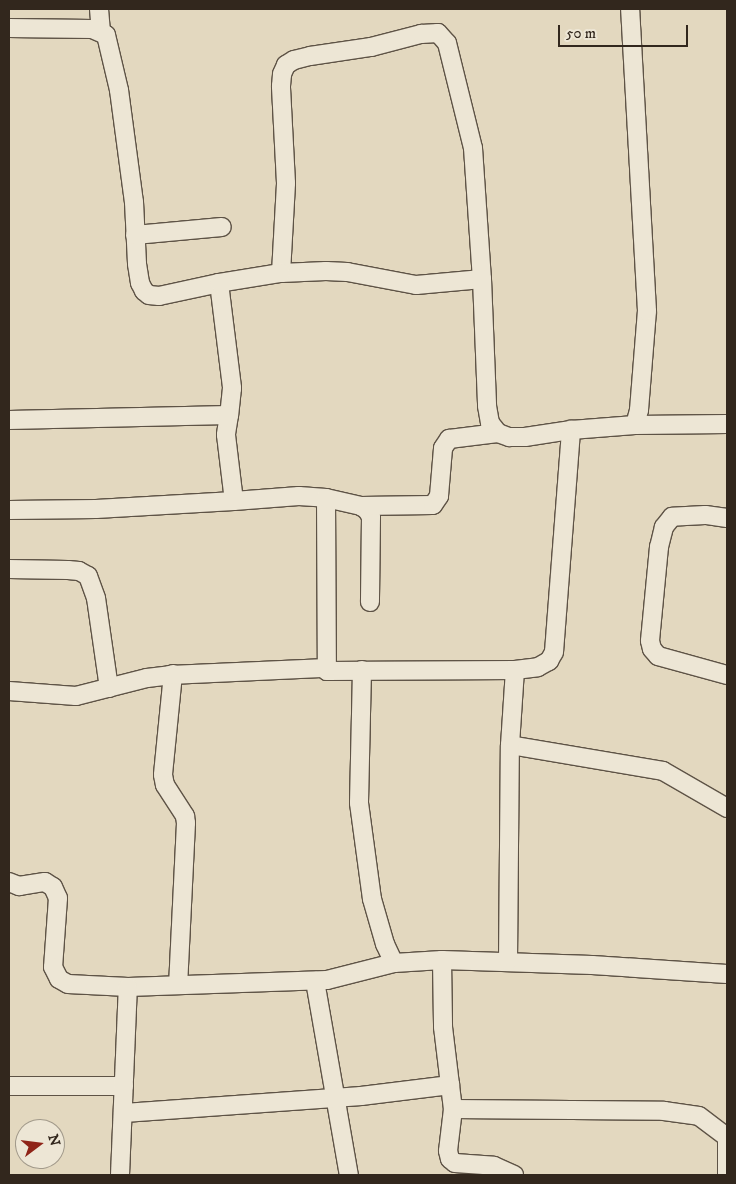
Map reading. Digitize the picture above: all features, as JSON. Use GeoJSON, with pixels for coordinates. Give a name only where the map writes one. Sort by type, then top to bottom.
{"type":"FeatureCollection","features":[{"type":"Feature","properties":{"kind":"street"},"geometry":{"type":"LineString","coordinates":[[98,9],[101,31]]}},
{"type":"Feature","properties":{"kind":"street"},"geometry":{"type":"LineString","coordinates":[[630,9],[647,311],[639,410],[635,425]]}},
{"type":"Feature","properties":{"kind":"street"},"geometry":{"type":"LineString","coordinates":[[9,28],[92,29],[106,34],[119,90],[134,202],[140,283],[144,291],[149,295],[159,296],[219,283],[281,273],[347,272],[416,285],[482,279]]}},
{"type":"Feature","properties":{"kind":"street"},"geometry":{"type":"LineString","coordinates":[[281,273],[286,183],[281,86],[282,74],[286,65],[294,60],[310,56],[372,47],[421,34],[438,33],[447,43],[473,148],[482,279],[487,406],[490,423],[498,433]]}},
{"type":"Feature","properties":{"kind":"street"},"geometry":{"type":"LineString","coordinates":[[135,235],[222,227]]}},
{"type":"Feature","properties":{"kind":"street"},"geometry":{"type":"LineString","coordinates":[[219,283],[232,388],[226,435],[234,501]]}},
{"type":"Feature","properties":{"kind":"street"},"geometry":{"type":"LineString","coordinates":[[9,420],[229,415]]}},
{"type":"Feature","properties":{"kind":"street"},"geometry":{"type":"LineString","coordinates":[[9,510],[96,509],[298,496],[326,498],[361,506],[433,505],[439,496],[443,448],[449,439],[498,433],[509,437],[525,437],[571,430],[635,425],[727,424]]}},
{"type":"Feature","properties":{"kind":"street"},"geometry":{"type":"LineString","coordinates":[[326,498],[327,671],[516,670],[538,667],[549,661],[554,652],[571,430]]}},
{"type":"Feature","properties":{"kind":"street"},"geometry":{"type":"LineString","coordinates":[[361,506],[367,510],[371,517],[370,602]]}},
{"type":"Feature","properties":{"kind":"street"},"geometry":{"type":"LineString","coordinates":[[727,518],[706,515],[672,518],[664,527],[659,547],[650,642],[652,649],[658,656],[727,675]]}},
{"type":"Feature","properties":{"kind":"street"},"geometry":{"type":"LineString","coordinates":[[9,568],[68,570],[88,576],[96,598],[109,688]]}},
{"type":"Feature","properties":{"kind":"street"},"geometry":{"type":"LineString","coordinates":[[9,691],[76,696],[147,678],[173,674],[327,668]]}},
{"type":"Feature","properties":{"kind":"street"},"geometry":{"type":"LineString","coordinates":[[362,670],[360,811],[372,899],[385,944],[394,963]]}},
{"type":"Feature","properties":{"kind":"street"},"geometry":{"type":"LineString","coordinates":[[508,961],[510,745],[516,670]]}},
{"type":"Feature","properties":{"kind":"street"},"geometry":{"type":"LineString","coordinates":[[173,674],[163,776],[165,785],[185,816],[186,823],[178,985]]}},
{"type":"Feature","properties":{"kind":"street"},"geometry":{"type":"LineString","coordinates":[[510,745],[664,771],[727,808]]}},
{"type":"Feature","properties":{"kind":"street"},"geometry":{"type":"LineString","coordinates":[[9,882],[19,886],[45,882],[54,887],[58,898],[53,967],[59,979],[68,984],[128,987],[315,981],[327,980],[394,963],[442,960],[508,961],[727,974]]}},
{"type":"Feature","properties":{"kind":"street"},"geometry":{"type":"LineString","coordinates":[[442,960],[443,1027],[453,1109],[448,1151],[450,1159],[455,1164],[494,1166],[514,1175]]}},
{"type":"Feature","properties":{"kind":"street"},"geometry":{"type":"LineString","coordinates":[[315,981],[349,1175]]}},
{"type":"Feature","properties":{"kind":"street"},"geometry":{"type":"LineString","coordinates":[[120,1175],[128,987]]}},
{"type":"Feature","properties":{"kind":"street"},"geometry":{"type":"LineString","coordinates":[[124,1113],[334,1098],[450,1085]]}},
{"type":"Feature","properties":{"kind":"street"},"geometry":{"type":"LineString","coordinates":[[9,1086],[124,1086]]}},
{"type":"Feature","properties":{"kind":"street"},"geometry":{"type":"LineString","coordinates":[[453,1109],[664,1111],[699,1116],[727,1136],[727,1175]]}}]}
